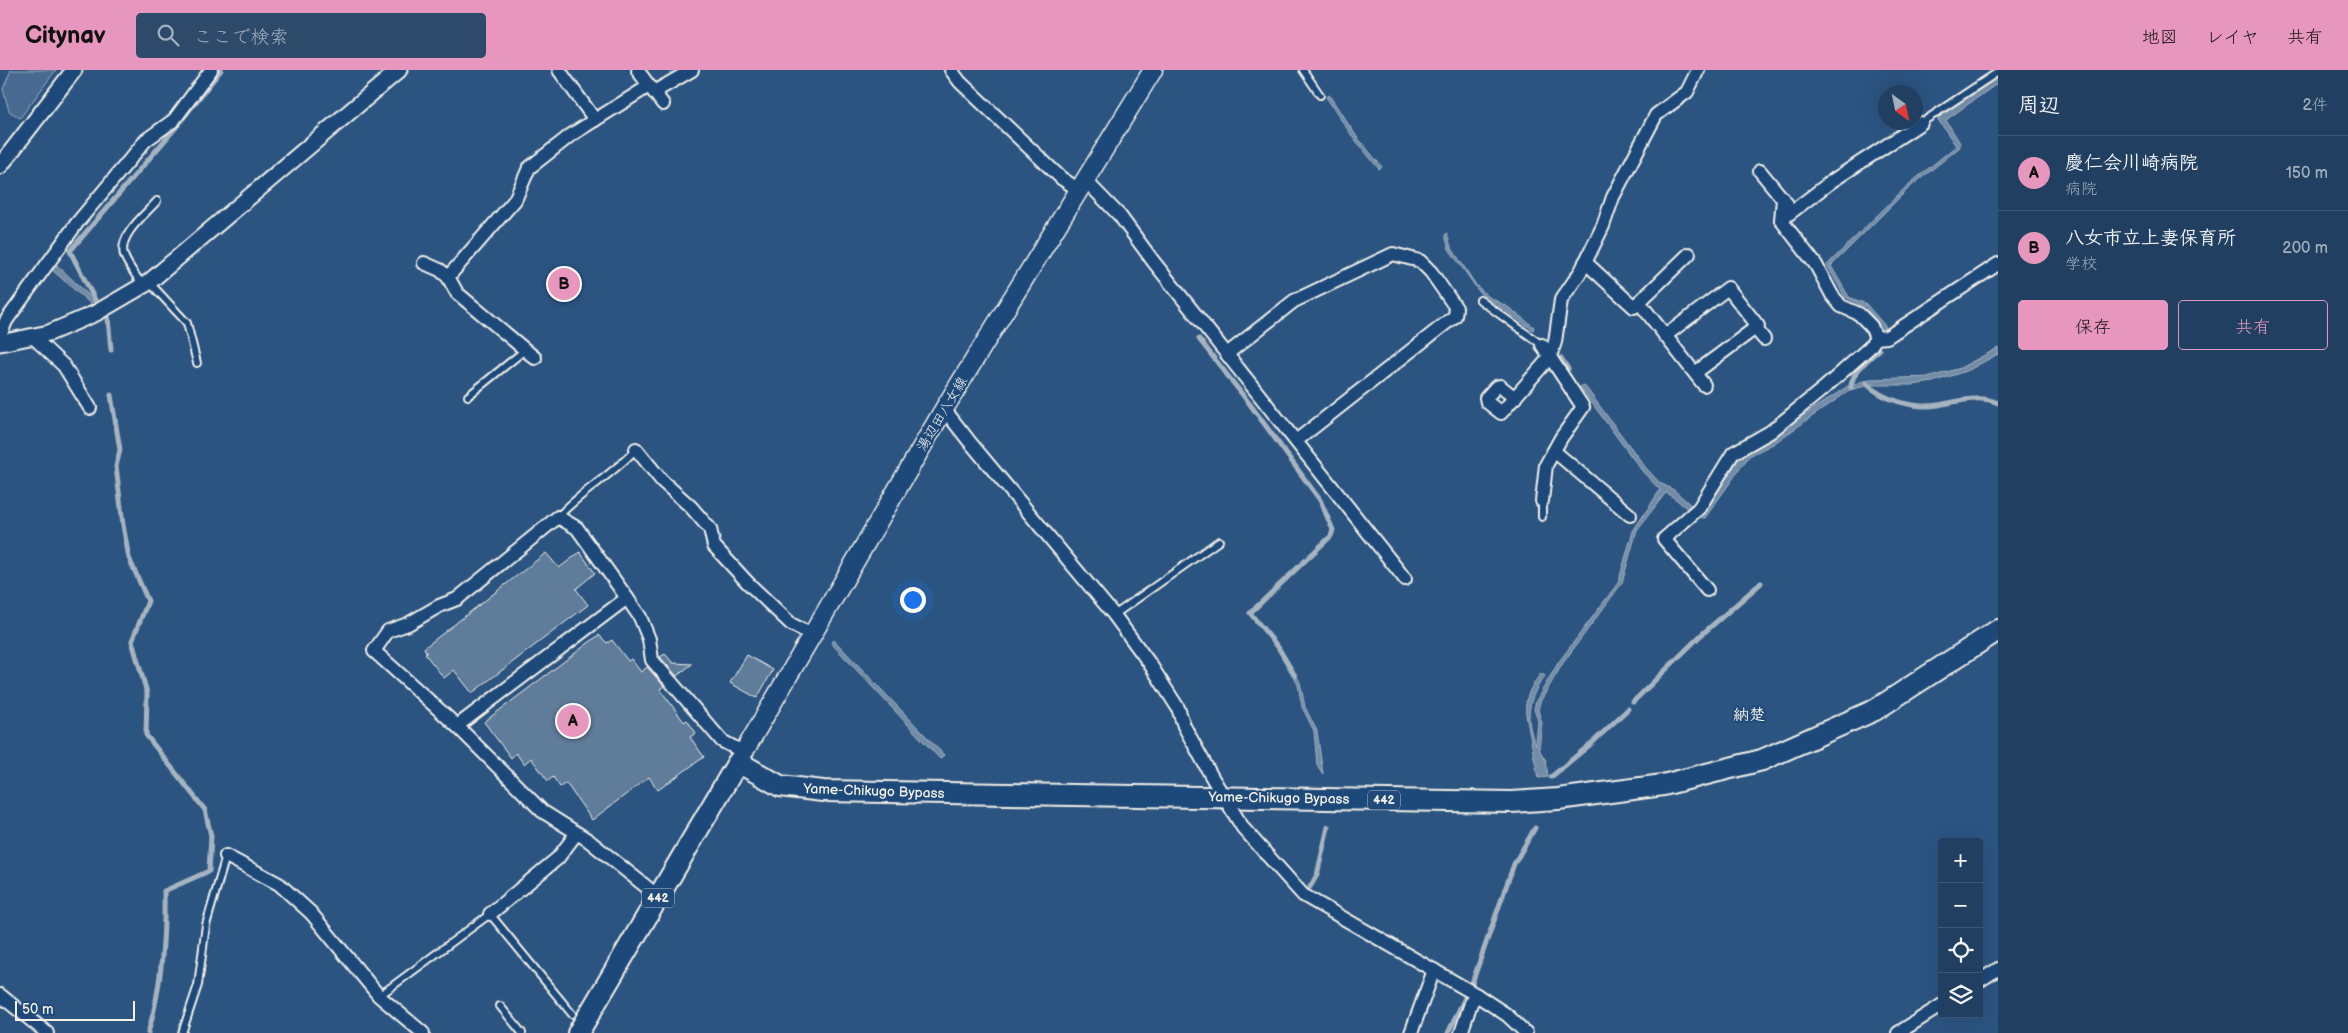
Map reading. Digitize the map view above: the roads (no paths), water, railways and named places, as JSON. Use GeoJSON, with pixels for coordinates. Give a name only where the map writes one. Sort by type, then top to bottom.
{"type":"FeatureCollection","features":[{"type":"Feature","properties":{"kind":"highway","name":"Yame-Chikugo Bypass"},"geometry":{"type":"LineString","coordinates":[[741,757],[780,786],[823,791],[1511,802],[1558,798],[1663,785],[1762,760],[1875,710],[1998,630]]}},
{"type":"Feature","properties":{"kind":"highway","name":"442"},"geometry":{"type":"LineString","coordinates":[[578,1033],[741,757]]}},
{"type":"Feature","properties":{"kind":"main road","name":"湯辺田八女線"},"geometry":{"type":"LineString","coordinates":[[741,757],[944,409],[1153,70]]}},
{"type":"Feature","properties":{"kind":"street"},"geometry":{"type":"LineString","coordinates":[[0,166],[74,70]]}},
{"type":"Feature","properties":{"kind":"street"},"geometry":{"type":"LineString","coordinates":[[0,336],[6,320],[76,223],[146,140],[174,120],[211,70]]}},
{"type":"Feature","properties":{"kind":"street"},"geometry":{"type":"LineString","coordinates":[[0,343],[49,333],[103,310],[146,284],[398,70]]}},
{"type":"Feature","properties":{"kind":"street"},"geometry":{"type":"LineString","coordinates":[[558,70],[595,120]]}},
{"type":"Feature","properties":{"kind":"street"},"geometry":{"type":"LineString","coordinates":[[638,70],[663,104]]}},
{"type":"Feature","properties":{"kind":"street"},"geometry":{"type":"LineString","coordinates":[[448,277],[515,200],[528,168],[595,120],[692,70]]}},
{"type":"Feature","properties":{"kind":"street"},"geometry":{"type":"LineString","coordinates":[[951,70],[960,82],[1061,178],[1082,185],[1120,216],[1226,354],[1405,578]]}},
{"type":"Feature","properties":{"kind":"street"},"geometry":{"type":"LineString","coordinates":[[1515,398],[1550,358],[1555,342],[1562,300],[1585,262],[1603,226],[1613,197],[1656,116],[1687,92],[1698,70]]}},
{"type":"Feature","properties":{"kind":"street"},"geometry":{"type":"LineString","coordinates":[[1781,220],[1794,212],[1832,181],[1910,130]]}},
{"type":"Feature","properties":{"kind":"street"},"geometry":{"type":"LineString","coordinates":[[1760,170],[1794,212]]}},
{"type":"Feature","properties":{"kind":"street"},"geometry":{"type":"LineString","coordinates":[[1783,199],[1781,220],[1816,265],[1832,296],[1841,306],[1859,314],[1871,326],[1876,338]]}},
{"type":"Feature","properties":{"kind":"street"},"geometry":{"type":"LineString","coordinates":[[1226,354],[1294,301],[1393,254],[1420,262],[1431,272],[1456,308],[1455,316],[1296,441]]}},
{"type":"Feature","properties":{"kind":"street"},"geometry":{"type":"LineString","coordinates":[[1585,262],[1634,307],[1688,254]]}},
{"type":"Feature","properties":{"kind":"street"},"geometry":{"type":"LineString","coordinates":[[424,263],[440,270],[448,277],[457,293],[530,354]]}},
{"type":"Feature","properties":{"kind":"street"},"geometry":{"type":"LineString","coordinates":[[1876,338],[1887,337],[1998,264]]}},
{"type":"Feature","properties":{"kind":"street"},"geometry":{"type":"LineString","coordinates":[[1665,336],[1728,288],[1758,326],[1694,374]]}},
{"type":"Feature","properties":{"kind":"street"},"geometry":{"type":"LineString","coordinates":[[1639,302],[1704,386]]}},
{"type":"Feature","properties":{"kind":"street"},"geometry":{"type":"LineString","coordinates":[[1755,328],[1764,339]]}},
{"type":"Feature","properties":{"kind":"street"},"geometry":{"type":"LineString","coordinates":[[32,336],[64,366],[90,408]]}},
{"type":"Feature","properties":{"kind":"street"},"geometry":{"type":"LineString","coordinates":[[1706,590],[1664,539],[1699,508],[1733,453],[1770,432],[1824,388],[1870,347],[1876,338]]}},
{"type":"Feature","properties":{"kind":"street"},"geometry":{"type":"LineString","coordinates":[[1542,345],[1583,406],[1546,465],[1542,501]]}},
{"type":"Feature","properties":{"kind":"street"},"geometry":{"type":"LineString","coordinates":[[944,409],[1114,615],[1150,664],[1178,708],[1184,726],[1223,797],[1243,828],[1303,895],[1472,992],[1507,1015],[1526,1033]]}},
{"type":"Feature","properties":{"kind":"street"},"geometry":{"type":"LineString","coordinates":[[636,449],[662,481],[691,507],[710,529],[714,546],[748,583],[791,624],[812,635]]}},
{"type":"Feature","properties":{"kind":"street"},"geometry":{"type":"LineString","coordinates":[[1554,451],[1630,514]]}},
{"type":"Feature","properties":{"kind":"street"},"geometry":{"type":"LineString","coordinates":[[658,897],[588,840],[542,811],[457,726],[374,651],[388,631],[457,599],[558,517],[577,528],[640,617],[648,639],[652,660],[722,741],[741,757]]}},
{"type":"Feature","properties":{"kind":"street"},"geometry":{"type":"LineString","coordinates":[[457,726],[627,598]]}},
{"type":"Feature","properties":{"kind":"street"},"geometry":{"type":"LineString","coordinates":[[490,914],[558,858],[576,834]]}},
{"type":"Feature","properties":{"kind":"street"},"geometry":{"type":"LineString","coordinates":[[226,856],[279,884],[286,890],[311,913],[379,996],[423,1033]]}},
{"type":"Feature","properties":{"kind":"street"},"geometry":{"type":"LineString","coordinates":[[1983,978],[1998,969]]}},
{"type":"Feature","properties":{"kind":"street"},"geometry":{"type":"LineString","coordinates":[[1411,1033],[1434,970]]}},
{"type":"Feature","properties":{"kind":"street"},"geometry":{"type":"LineString","coordinates":[[1461,1033],[1472,1002],[1472,992]]}},
{"type":"Feature","properties":{"kind":"street"},"geometry":{"type":"LineString","coordinates":[[0,994],[47,1033]]}},
{"type":"Feature","properties":{"kind":"street"},"geometry":{"type":"LineString","coordinates":[[1898,1033],[1938,1008]]}},
{"type":"Feature","properties":{"kind":"lane"},"geometry":{"type":"LineString","coordinates":[[1303,70],[1320,95]]}},
{"type":"Feature","properties":{"kind":"lane"},"geometry":{"type":"LineString","coordinates":[[1923,122],[1998,72]]}},
{"type":"Feature","properties":{"kind":"lane"},"geometry":{"type":"LineString","coordinates":[[157,200],[124,242],[124,255],[146,284],[187,323],[197,364]]}},
{"type":"Feature","properties":{"kind":"lane"},"geometry":{"type":"LineString","coordinates":[[1480,300],[1542,345]]}},
{"type":"Feature","properties":{"kind":"lane"},"geometry":{"type":"LineString","coordinates":[[468,396],[530,354]]}},
{"type":"Feature","properties":{"kind":"lane"},"geometry":{"type":"LineString","coordinates":[[558,517],[569,504],[625,461],[636,449]]}},
{"type":"Feature","properties":{"kind":"lane"},"geometry":{"type":"LineString","coordinates":[[1542,501],[1542,517]]}},
{"type":"Feature","properties":{"kind":"lane"},"geometry":{"type":"LineString","coordinates":[[1114,615],[1219,541]]}},
{"type":"Feature","properties":{"kind":"lane"},"geometry":{"type":"LineString","coordinates":[[182,1033],[198,985],[206,925],[226,856]]}},
{"type":"Feature","properties":{"kind":"lane"},"geometry":{"type":"LineString","coordinates":[[379,996],[490,914],[572,1014]]}},
{"type":"Feature","properties":{"kind":"lane"},"geometry":{"type":"LineString","coordinates":[[500,1006],[522,1033]]}},
{"type":"Feature","properties":{"kind":"waterway"},"geometry":{"type":"LineString","coordinates":[[111,350],[108,318],[96,302],[70,251],[177,126],[221,70]]}},
{"type":"Feature","properties":{"kind":"waterway"},"geometry":{"type":"LineString","coordinates":[[1199,339],[1249,403],[1320,500],[1333,530],[1331,536],[1250,613],[1278,647],[1295,676]]}},
{"type":"Feature","properties":{"kind":"waterway"},"geometry":{"type":"LineString","coordinates":[[1851,387],[1857,371],[1879,350]]}},
{"type":"Feature","properties":{"kind":"waterway"},"geometry":{"type":"LineString","coordinates":[[1561,358],[1568,369]]}},
{"type":"Feature","properties":{"kind":"waterway"},"geometry":{"type":"LineString","coordinates":[[1866,383],[1881,394],[1899,402],[1919,406],[1975,399],[1990,400],[1998,403]]}},
{"type":"Feature","properties":{"kind":"waterway"},"geometry":{"type":"LineString","coordinates":[[111,395],[120,450],[116,466],[123,525],[129,558],[148,601],[132,641],[147,693],[146,735],[205,810],[211,836],[209,871],[164,891],[162,962],[157,998],[148,1033]]}},
{"type":"Feature","properties":{"kind":"waterway"},"geometry":{"type":"LineString","coordinates":[[1633,702],[1700,636],[1761,583]]}},
{"type":"Feature","properties":{"kind":"waterway"},"geometry":{"type":"LineString","coordinates":[[1551,777],[1592,743],[1628,709]]}},
{"type":"Feature","properties":{"kind":"waterway"},"geometry":{"type":"LineString","coordinates":[[1310,887],[1317,875],[1328,827]]}},
{"type":"Feature","properties":{"kind":"waterway"},"geometry":{"type":"LineString","coordinates":[[1448,1033],[1472,983],[1514,864],[1535,828]]}},
{"type":"Feature","properties":{"kind":"place","name":"八女市立上妻保育所"},"geometry":{"type":"Point","coordinates":[564,284]}},
{"type":"Feature","properties":{"kind":"place","name":"慶仁会川崎病院"},"geometry":{"type":"Point","coordinates":[573,721]}},
{"type":"Feature","properties":{"kind":"district","name":"納楚"},"geometry":{"type":"Point","coordinates":[1749,715]}}]}
